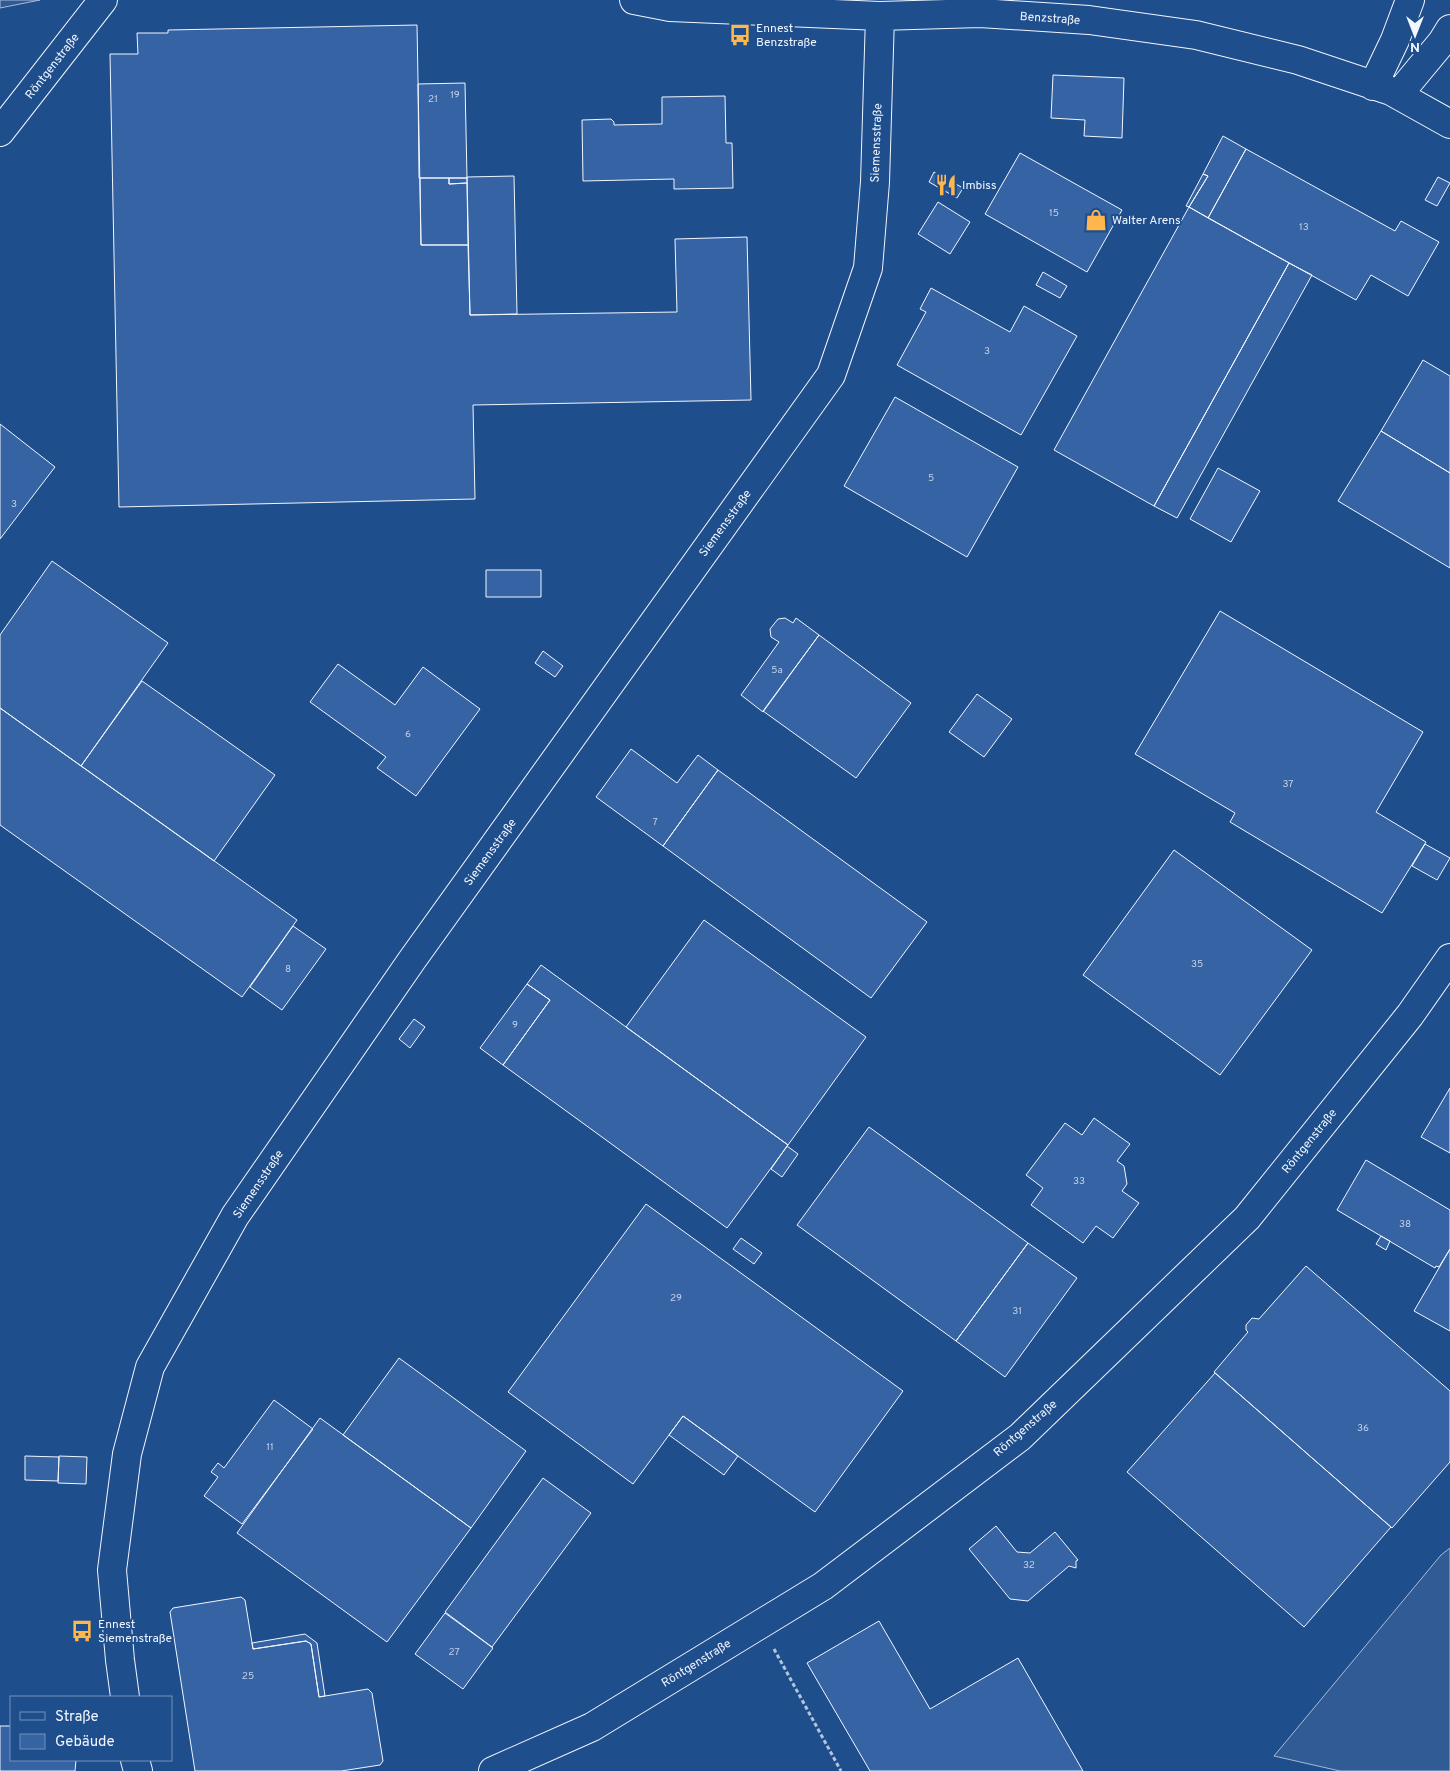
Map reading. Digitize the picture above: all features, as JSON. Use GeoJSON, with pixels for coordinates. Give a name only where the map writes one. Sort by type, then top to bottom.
{"type":"FeatureCollection","features":[{"type":"Feature","properties":{"kind":"street","name":"Röntgenstraße"},"geometry":{"type":"LineString","coordinates":[[0,132],[103,0]]}},
{"type":"Feature","properties":{"kind":"street","name":"Benzstraße"},"geometry":{"type":"LineString","coordinates":[[634,0],[670,7],[880,16],[980,13],[1089,20],[1196,35],[1298,60],[1386,90],[1450,124]]}},
{"type":"Feature","properties":{"kind":"street"},"geometry":{"type":"LineString","coordinates":[[1386,90],[1395,40],[1410,0]]}},
{"type":"Feature","properties":{"kind":"street","name":"Siemensstraße"},"geometry":{"type":"LineString","coordinates":[[125,1696],[112,1570],[127,1454],[150,1367],[235,1216],[418,952],[831,375],[868,268],[875,182],[880,16]]}},
{"type":"Feature","properties":{"kind":"street"},"geometry":{"type":"LineString","coordinates":[[1386,90],[1442,42],[1450,29]]}},
{"type":"Feature","properties":{"kind":"street","name":"Röntgenstraße"},"geometry":{"type":"LineString","coordinates":[[493,1771],[592,1727],[823,1586],[1020,1437],[1247,1218],[1410,1015],[1450,958]]}},
{"type":"Feature","properties":{"kind":"path"},"geometry":{"type":"LineString","coordinates":[[760,1624],[841,1771]]}},
{"type":"Feature","properties":{"kind":"shaded area"},"geometry":{"type":"Polygon","coordinates":[[[0,0],[40,0],[0,8],[0,0]]]}},
{"type":"Feature","properties":{"kind":"shaded area"},"geometry":{"type":"Polygon","coordinates":[[[1450,1548],[1450,1771],[1340,1771],[1274,1756],[1441,1555],[1450,1548]]]}},
{"type":"Feature","properties":{"kind":"building"},"geometry":{"type":"Polygon","coordinates":[[[417,25],[421,245],[468,245],[470,315],[677,312],[675,239],[747,237],[751,400],[473,405],[475,499],[119,507],[110,54],[138,54],[137,33],[168,33],[168,30],[417,25]]]}},
{"type":"Feature","properties":{"kind":"building"},"geometry":{"type":"Polygon","coordinates":[[[1053,75],[1124,78],[1122,138],[1084,136],[1085,120],[1051,118],[1053,75]]]}},
{"type":"Feature","properties":{"kind":"building"},"geometry":{"type":"Polygon","coordinates":[[[465,83],[467,178],[419,178],[418,84],[465,83]]]}},
{"type":"Feature","properties":{"kind":"building"},"geometry":{"type":"Polygon","coordinates":[[[725,96],[726,143],[732,143],[733,188],[674,189],[674,179],[583,181],[582,120],[611,119],[614,125],[662,124],[662,97],[725,96]]]}},
{"type":"Feature","properties":{"kind":"building"},"geometry":{"type":"Polygon","coordinates":[[[1223,136],[1246,149],[1208,218],[1189,207],[1208,176],[1203,174],[1223,136]]]}},
{"type":"Feature","properties":{"kind":"building"},"geometry":{"type":"Polygon","coordinates":[[[1246,149],[1395,231],[1401,221],[1439,242],[1408,296],[1371,275],[1356,300],[1208,218],[1246,149]]]}},
{"type":"Feature","properties":{"kind":"building"},"geometry":{"type":"Polygon","coordinates":[[[1020,153],[1122,210],[1087,272],[985,214],[1020,153]]]}},
{"type":"Feature","properties":{"kind":"building","name":"Imbiss"},"geometry":{"type":"Polygon","coordinates":[[[934,172],[963,188],[957,198],[929,182],[934,172]]]}},
{"type":"Feature","properties":{"kind":"building"},"geometry":{"type":"Polygon","coordinates":[[[1203,174],[1208,176],[1189,207],[1186,206],[1203,174]]]}},
{"type":"Feature","properties":{"kind":"building"},"geometry":{"type":"Polygon","coordinates":[[[514,176],[517,314],[470,315],[467,177],[514,176]]]}},
{"type":"Feature","properties":{"kind":"building"},"geometry":{"type":"Polygon","coordinates":[[[1438,177],[1450,183],[1437,206],[1425,200],[1438,177]]]}},
{"type":"Feature","properties":{"kind":"building"},"geometry":{"type":"Polygon","coordinates":[[[420,178],[449,178],[449,184],[467,183],[468,245],[421,245],[420,178]]]}},
{"type":"Feature","properties":{"kind":"building"},"geometry":{"type":"Polygon","coordinates":[[[449,178],[467,178],[467,183],[449,184],[449,178]]]}},
{"type":"Feature","properties":{"kind":"building"},"geometry":{"type":"Polygon","coordinates":[[[938,202],[970,222],[950,254],[918,234],[938,202]]]}},
{"type":"Feature","properties":{"kind":"building"},"geometry":{"type":"Polygon","coordinates":[[[1189,207],[1289,263],[1154,506],[1054,450],[1189,207]]]}},
{"type":"Feature","properties":{"kind":"building"},"geometry":{"type":"Polygon","coordinates":[[[1289,263],[1312,275],[1177,518],[1154,506],[1289,263]]]}},
{"type":"Feature","properties":{"kind":"building"},"geometry":{"type":"Polygon","coordinates":[[[1043,272],[1067,286],[1060,298],[1036,285],[1043,272]]]}},
{"type":"Feature","properties":{"kind":"building"},"geometry":{"type":"Polygon","coordinates":[[[931,288],[1010,332],[1024,306],[1077,336],[1021,435],[897,365],[926,312],[920,309],[931,288]]]}},
{"type":"Feature","properties":{"kind":"building"},"geometry":{"type":"Polygon","coordinates":[[[1423,360],[1450,376],[1450,473],[1381,431],[1423,360]]]}},
{"type":"Feature","properties":{"kind":"building"},"geometry":{"type":"Polygon","coordinates":[[[895,397],[1018,467],[967,557],[844,486],[895,397]]]}},
{"type":"Feature","properties":{"kind":"building"},"geometry":{"type":"Polygon","coordinates":[[[0,424],[55,467],[0,539],[0,424]]]}},
{"type":"Feature","properties":{"kind":"building"},"geometry":{"type":"Polygon","coordinates":[[[1381,431],[1450,473],[1450,568],[1338,501],[1381,431]]]}},
{"type":"Feature","properties":{"kind":"building"},"geometry":{"type":"Polygon","coordinates":[[[1218,468],[1260,491],[1231,542],[1190,519],[1218,468]]]}},
{"type":"Feature","properties":{"kind":"building"},"geometry":{"type":"Polygon","coordinates":[[[52,561],[168,643],[81,766],[0,708],[0,635],[52,561]]]}},
{"type":"Feature","properties":{"kind":"building"},"geometry":{"type":"Polygon","coordinates":[[[486,570],[541,570],[541,597],[486,597],[486,570]]]}},
{"type":"Feature","properties":{"kind":"building"},"geometry":{"type":"Polygon","coordinates":[[[1220,611],[1423,732],[1376,812],[1426,842],[1382,913],[1230,822],[1235,813],[1135,754],[1220,611]]]}},
{"type":"Feature","properties":{"kind":"building"},"geometry":{"type":"Polygon","coordinates":[[[785,618],[793,623],[796,618],[819,635],[763,712],[741,695],[779,642],[771,637],[770,629],[778,619],[785,618]]]}},
{"type":"Feature","properties":{"kind":"building"},"geometry":{"type":"Polygon","coordinates":[[[819,635],[911,703],[856,778],[763,711],[819,635]]]}},
{"type":"Feature","properties":{"kind":"building"},"geometry":{"type":"Polygon","coordinates":[[[543,651],[563,666],[555,677],[535,663],[543,651]]]}},
{"type":"Feature","properties":{"kind":"building"},"geometry":{"type":"Polygon","coordinates":[[[338,664],[395,705],[423,667],[480,709],[416,796],[377,768],[386,757],[310,702],[338,664]]]}},
{"type":"Feature","properties":{"kind":"building"},"geometry":{"type":"Polygon","coordinates":[[[142,681],[275,775],[214,861],[81,766],[142,681]]]}},
{"type":"Feature","properties":{"kind":"building"},"geometry":{"type":"Polygon","coordinates":[[[977,694],[1012,719],[984,757],[949,732],[977,694]]]}},
{"type":"Feature","properties":{"kind":"building"},"geometry":{"type":"Polygon","coordinates":[[[0,708],[297,920],[242,997],[0,825],[0,708]]]}},
{"type":"Feature","properties":{"kind":"building"},"geometry":{"type":"Polygon","coordinates":[[[631,749],[677,783],[698,755],[718,770],[663,846],[596,797],[631,749]]]}},
{"type":"Feature","properties":{"kind":"building"},"geometry":{"type":"Polygon","coordinates":[[[718,770],[927,922],[871,998],[663,846],[718,770]]]}},
{"type":"Feature","properties":{"kind":"building"},"geometry":{"type":"Polygon","coordinates":[[[1425,844],[1450,858],[1437,880],[1412,866],[1425,844]]]}},
{"type":"Feature","properties":{"kind":"building"},"geometry":{"type":"Polygon","coordinates":[[[1174,850],[1312,950],[1220,1075],[1083,975],[1174,850]]]}},
{"type":"Feature","properties":{"kind":"building"},"geometry":{"type":"Polygon","coordinates":[[[704,920],[866,1037],[788,1145],[626,1027],[704,920]]]}},
{"type":"Feature","properties":{"kind":"building"},"geometry":{"type":"Polygon","coordinates":[[[293,926],[326,949],[282,1010],[250,987],[293,926]]]}},
{"type":"Feature","properties":{"kind":"building"},"geometry":{"type":"Polygon","coordinates":[[[541,965],[788,1145],[727,1228],[503,1065],[550,1000],[527,984],[541,965]]]}},
{"type":"Feature","properties":{"kind":"building"},"geometry":{"type":"Polygon","coordinates":[[[527,984],[550,1000],[503,1065],[480,1048],[527,984]]]}},
{"type":"Feature","properties":{"kind":"building"},"geometry":{"type":"Polygon","coordinates":[[[414,1019],[425,1027],[410,1048],[399,1039],[414,1019]]]}},
{"type":"Feature","properties":{"kind":"building"},"geometry":{"type":"Polygon","coordinates":[[[1450,1088],[1450,1153],[1421,1137],[1450,1088]]]}},
{"type":"Feature","properties":{"kind":"building"},"geometry":{"type":"Polygon","coordinates":[[[1094,1118],[1130,1144],[1117,1161],[1124,1166],[1127,1184],[1122,1191],[1139,1203],[1113,1238],[1096,1226],[1083,1243],[1031,1205],[1043,1188],[1026,1175],[1065,1123],[1082,1135],[1094,1118]]]}},
{"type":"Feature","properties":{"kind":"building"},"geometry":{"type":"Polygon","coordinates":[[[869,1127],[1028,1243],[956,1341],[797,1225],[869,1127]]]}},
{"type":"Feature","properties":{"kind":"building"},"geometry":{"type":"Polygon","coordinates":[[[787,1146],[798,1154],[782,1177],[771,1169],[787,1146]]]}},
{"type":"Feature","properties":{"kind":"building"},"geometry":{"type":"Polygon","coordinates":[[[1366,1160],[1450,1210],[1450,1249],[1439,1267],[1436,1266],[1435,1268],[1337,1210],[1366,1160]]]}},
{"type":"Feature","properties":{"kind":"building"},"geometry":{"type":"Polygon","coordinates":[[[646,1204],[903,1391],[815,1512],[683,1416],[633,1484],[508,1392],[646,1204]]]}},
{"type":"Feature","properties":{"kind":"building"},"geometry":{"type":"Polygon","coordinates":[[[1381,1236],[1390,1241],[1386,1250],[1376,1244],[1381,1236]]]}},
{"type":"Feature","properties":{"kind":"building"},"geometry":{"type":"Polygon","coordinates":[[[741,1238],[762,1253],[754,1264],[733,1249],[741,1238]]]}},
{"type":"Feature","properties":{"kind":"building"},"geometry":{"type":"Polygon","coordinates":[[[1028,1243],[1077,1278],[1005,1377],[956,1341],[1028,1243]]]}},
{"type":"Feature","properties":{"kind":"building"},"geometry":{"type":"Polygon","coordinates":[[[1450,1249],[1450,1331],[1414,1311],[1450,1249]]]}},
{"type":"Feature","properties":{"kind":"building"},"geometry":{"type":"Polygon","coordinates":[[[1306,1266],[1450,1391],[1450,1462],[1392,1528],[1214,1372],[1248,1332],[1246,1325],[1252,1318],[1259,1319],[1306,1266]]]}},
{"type":"Feature","properties":{"kind":"building"},"geometry":{"type":"Polygon","coordinates":[[[399,1358],[526,1451],[471,1528],[343,1435],[399,1358]]]}},
{"type":"Feature","properties":{"kind":"building"},"geometry":{"type":"Polygon","coordinates":[[[1215,1373],[1391,1527],[1304,1627],[1127,1472],[1215,1373]]]}},
{"type":"Feature","properties":{"kind":"building"},"geometry":{"type":"Polygon","coordinates":[[[274,1400],[313,1429],[242,1524],[204,1496],[218,1477],[211,1472],[218,1463],[224,1468],[274,1400]]]}},
{"type":"Feature","properties":{"kind":"building"},"geometry":{"type":"Polygon","coordinates":[[[683,1416],[738,1456],[724,1475],[669,1435],[683,1416]]]}},
{"type":"Feature","properties":{"kind":"building"},"geometry":{"type":"Polygon","coordinates":[[[320,1418],[471,1528],[387,1642],[237,1533],[320,1418]]]}},
{"type":"Feature","properties":{"kind":"building"},"geometry":{"type":"Polygon","coordinates":[[[25,1456],[59,1457],[58,1481],[25,1480],[25,1456]]]}},
{"type":"Feature","properties":{"kind":"building"},"geometry":{"type":"Polygon","coordinates":[[[59,1456],[87,1457],[86,1484],[58,1483],[59,1456]]]}},
{"type":"Feature","properties":{"kind":"building"},"geometry":{"type":"Polygon","coordinates":[[[543,1478],[591,1513],[492,1647],[445,1612],[543,1478]]]}},
{"type":"Feature","properties":{"kind":"building"},"geometry":{"type":"Polygon","coordinates":[[[996,1526],[1017,1552],[1030,1553],[1055,1532],[1078,1560],[1076,1561],[1076,1568],[1069,1566],[1028,1601],[1010,1599],[969,1549],[996,1526]]]}},
{"type":"Feature","properties":{"kind":"building"},"geometry":{"type":"Polygon","coordinates":[[[241,1597],[245,1600],[253,1649],[306,1641],[311,1644],[319,1697],[368,1689],[372,1693],[383,1761],[380,1765],[341,1771],[195,1771],[170,1612],[173,1608],[241,1597]]]}},
{"type":"Feature","properties":{"kind":"building"},"geometry":{"type":"Polygon","coordinates":[[[445,1613],[493,1648],[463,1689],[415,1654],[445,1613]]]}},
{"type":"Feature","properties":{"kind":"building"},"geometry":{"type":"Polygon","coordinates":[[[879,1621],[930,1709],[1018,1658],[1083,1771],[870,1771],[807,1663],[879,1621]]]}},
{"type":"Feature","properties":{"kind":"building"},"geometry":{"type":"Polygon","coordinates":[[[305,1634],[317,1643],[325,1696],[319,1697],[311,1644],[306,1641],[253,1649],[252,1643],[305,1634]]]}},
{"type":"Feature","properties":{"kind":"building"},"geometry":{"type":"Polygon","coordinates":[[[0,1726],[10,1726],[10,1761],[76,1761],[75,1771],[0,1771],[0,1726]]]}},
{"type":"Feature","properties":{"kind":"place","name":"Ennest Benzstraße"},"geometry":{"type":"Point","coordinates":[740,35]}},
{"type":"Feature","properties":{"kind":"place","name":"Imbiss"},"geometry":{"type":"Point","coordinates":[946,185]}},
{"type":"Feature","properties":{"kind":"place","name":"Walter Arens"},"geometry":{"type":"Point","coordinates":[1096,220]}},
{"type":"Feature","properties":{"kind":"place","name":"Ennest Siemenstraße"},"geometry":{"type":"Point","coordinates":[82,1631]}}]}
